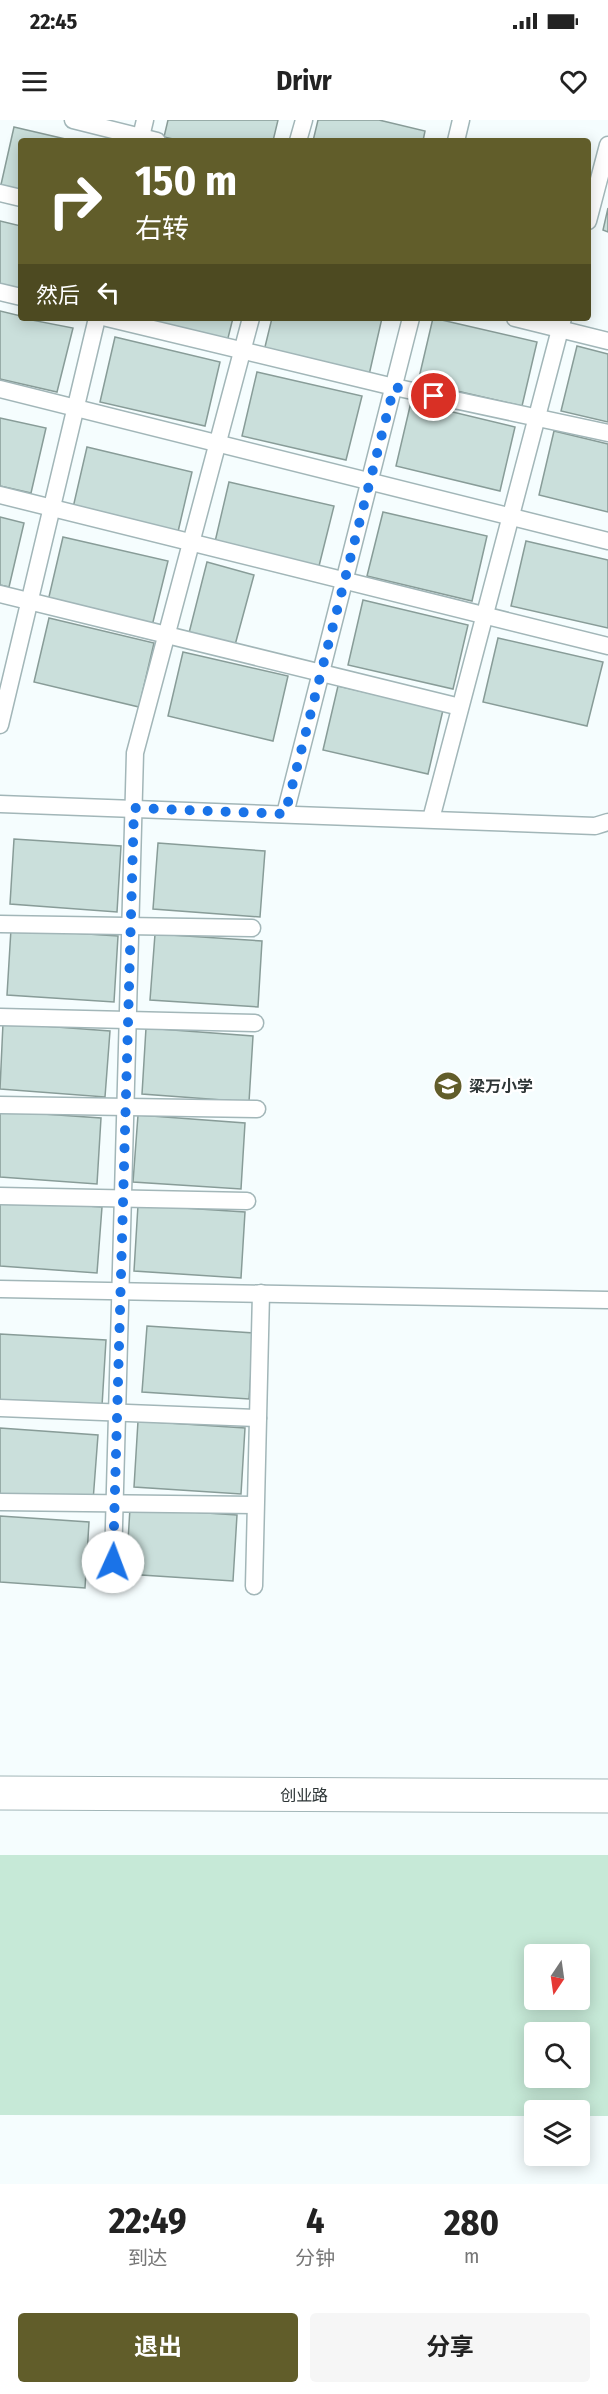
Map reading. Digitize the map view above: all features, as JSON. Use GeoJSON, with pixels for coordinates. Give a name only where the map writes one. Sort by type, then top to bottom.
{"type":"FeatureCollection","features":[{"type":"Feature","properties":{"kind":"street","name":"创业路"},"geometry":{"type":"LineString","coordinates":[[0,1794],[608,1796]]}},
{"type":"Feature","properties":{"kind":"lane"},"geometry":{"type":"LineString","coordinates":[[73,120],[139,138]]}},
{"type":"Feature","properties":{"kind":"lane"},"geometry":{"type":"LineString","coordinates":[[145,120],[146,138]]}},
{"type":"Feature","properties":{"kind":"lane"},"geometry":{"type":"LineString","coordinates":[[299,138],[304,120]]}},
{"type":"Feature","properties":{"kind":"lane"},"geometry":{"type":"LineString","coordinates":[[457,138],[461,120]]}},
{"type":"Feature","properties":{"kind":"lane"},"geometry":{"type":"LineString","coordinates":[[591,210],[608,145]]}},
{"type":"Feature","properties":{"kind":"lane"},"geometry":{"type":"LineString","coordinates":[[0,193],[18,197]]}},
{"type":"Feature","properties":{"kind":"lane"},"geometry":{"type":"LineString","coordinates":[[0,292],[18,296]]}},
{"type":"Feature","properties":{"kind":"lane"},"geometry":{"type":"LineString","coordinates":[[0,725],[96,321]]}},
{"type":"Feature","properties":{"kind":"lane"},"geometry":{"type":"LineString","coordinates":[[120,321],[394,387],[608,433]]}},
{"type":"Feature","properties":{"kind":"lane"},"geometry":{"type":"LineString","coordinates":[[113,1562],[135,753],[250,321]]}},
{"type":"Feature","properties":{"kind":"lane"},"geometry":{"type":"LineString","coordinates":[[285,814],[410,321]]}},
{"type":"Feature","properties":{"kind":"lane"},"geometry":{"type":"LineString","coordinates":[[543,321],[561,323],[608,341]]}},
{"type":"Feature","properties":{"kind":"lane"},"geometry":{"type":"LineString","coordinates":[[431,819],[561,323]]}},
{"type":"Feature","properties":{"kind":"lane"},"geometry":{"type":"LineString","coordinates":[[0,389],[608,541]]}},
{"type":"Feature","properties":{"kind":"lane"},"geometry":{"type":"LineString","coordinates":[[0,495],[608,646]]}},
{"type":"Feature","properties":{"kind":"lane"},"geometry":{"type":"LineString","coordinates":[[0,594],[460,707]]}},
{"type":"Feature","properties":{"kind":"lane"},"geometry":{"type":"LineString","coordinates":[[0,804],[595,826],[608,822]]}},
{"type":"Feature","properties":{"kind":"lane"},"geometry":{"type":"LineString","coordinates":[[0,924],[252,928]]}},
{"type":"Feature","properties":{"kind":"lane"},"geometry":{"type":"LineString","coordinates":[[0,1017],[255,1023]]}},
{"type":"Feature","properties":{"kind":"lane"},"geometry":{"type":"LineString","coordinates":[[0,1105],[257,1109]]}},
{"type":"Feature","properties":{"kind":"lane"},"geometry":{"type":"LineString","coordinates":[[0,1196],[248,1201]]}},
{"type":"Feature","properties":{"kind":"lane"},"geometry":{"type":"LineString","coordinates":[[0,1289],[608,1299]]}},
{"type":"Feature","properties":{"kind":"lane"},"geometry":{"type":"LineString","coordinates":[[254,1586],[261,1293]]}},
{"type":"Feature","properties":{"kind":"lane"},"geometry":{"type":"LineString","coordinates":[[0,1408],[258,1418]]}},
{"type":"Feature","properties":{"kind":"lane"},"geometry":{"type":"LineString","coordinates":[[0,1502],[255,1505]]}},
{"type":"Feature","properties":{"kind":"green space"},"geometry":{"type":"Polygon","coordinates":[[[0,1855],[608,1855],[608,2116],[590,2116],[590,2100],[524,2100],[524,2116],[0,2115],[0,1855]]]}},
{"type":"Feature","properties":{"kind":"building"},"geometry":{"type":"Polygon","coordinates":[[[168,120],[278,120],[274,138],[164,137],[168,120]]]}},
{"type":"Feature","properties":{"kind":"building"},"geometry":{"type":"Polygon","coordinates":[[[318,120],[379,120],[425,131],[424,138],[314,138],[318,120]]]}},
{"type":"Feature","properties":{"kind":"building"},"geometry":{"type":"Polygon","coordinates":[[[14,127],[61,138],[18,138],[18,195],[0,189],[14,127]]]}},
{"type":"Feature","properties":{"kind":"building"},"geometry":{"type":"Polygon","coordinates":[[[608,208],[608,232],[603,230],[608,208]]]}},
{"type":"Feature","properties":{"kind":"building"},"geometry":{"type":"Polygon","coordinates":[[[0,221],[18,225],[18,293],[0,289],[0,221]]]}},
{"type":"Feature","properties":{"kind":"building"},"geometry":{"type":"Polygon","coordinates":[[[0,311],[18,315],[18,321],[37,321],[73,328],[57,392],[0,379],[0,311]]]}},
{"type":"Feature","properties":{"kind":"building"},"geometry":{"type":"Polygon","coordinates":[[[140,321],[232,321],[227,342],[140,321]]]}},
{"type":"Feature","properties":{"kind":"building"},"geometry":{"type":"Polygon","coordinates":[[[271,321],[381,321],[369,375],[264,351],[271,321]]]}},
{"type":"Feature","properties":{"kind":"building"},"geometry":{"type":"Polygon","coordinates":[[[432,321],[446,321],[537,342],[522,406],[418,382],[432,321]]]}},
{"type":"Feature","properties":{"kind":"building"},"geometry":{"type":"Polygon","coordinates":[[[115,337],[220,362],[205,426],[100,402],[115,337]]]}},
{"type":"Feature","properties":{"kind":"building"},"geometry":{"type":"Polygon","coordinates":[[[577,346],[608,354],[608,422],[561,411],[577,346]]]}},
{"type":"Feature","properties":{"kind":"building"},"geometry":{"type":"Polygon","coordinates":[[[257,372],[362,396],[346,460],[242,436],[257,372]]]}},
{"type":"Feature","properties":{"kind":"building"},"geometry":{"type":"Polygon","coordinates":[[[411,402],[515,427],[500,491],[396,466],[411,402]]]}},
{"type":"Feature","properties":{"kind":"building"},"geometry":{"type":"Polygon","coordinates":[[[0,418],[46,428],[31,493],[0,486],[0,418]]]}},
{"type":"Feature","properties":{"kind":"building"},"geometry":{"type":"Polygon","coordinates":[[[554,431],[608,444],[608,512],[539,495],[554,431]]]}},
{"type":"Feature","properties":{"kind":"building"},"geometry":{"type":"Polygon","coordinates":[[[87,447],[192,472],[177,536],[72,512],[87,447]]]}},
{"type":"Feature","properties":{"kind":"building"},"geometry":{"type":"Polygon","coordinates":[[[229,482],[334,506],[318,570],[214,546],[229,482]]]}},
{"type":"Feature","properties":{"kind":"building"},"geometry":{"type":"Polygon","coordinates":[[[383,512],[487,536],[472,601],[367,576],[383,512]]]}},
{"type":"Feature","properties":{"kind":"building"},"geometry":{"type":"Polygon","coordinates":[[[0,517],[24,523],[9,587],[0,585],[0,517]]]}},
{"type":"Feature","properties":{"kind":"building"},"geometry":{"type":"Polygon","coordinates":[[[63,537],[168,561],[152,626],[48,601],[63,537]]]}},
{"type":"Feature","properties":{"kind":"building"},"geometry":{"type":"Polygon","coordinates":[[[526,541],[608,560],[608,628],[511,606],[526,541]]]}},
{"type":"Feature","properties":{"kind":"building"},"geometry":{"type":"Polygon","coordinates":[[[207,562],[254,575],[235,645],[189,633],[207,562]]]}},
{"type":"Feature","properties":{"kind":"building"},"geometry":{"type":"Polygon","coordinates":[[[363,600],[468,625],[453,689],[348,665],[363,600]]]}},
{"type":"Feature","properties":{"kind":"building"},"geometry":{"type":"Polygon","coordinates":[[[49,618],[154,643],[139,707],[34,682],[49,618]]]}},
{"type":"Feature","properties":{"kind":"building"},"geometry":{"type":"Polygon","coordinates":[[[498,638],[603,662],[587,726],[483,702],[498,638]]]}},
{"type":"Feature","properties":{"kind":"building"},"geometry":{"type":"Polygon","coordinates":[[[183,652],[288,676],[273,741],[168,716],[183,652]]]}},
{"type":"Feature","properties":{"kind":"building"},"geometry":{"type":"Polygon","coordinates":[[[338,686],[443,710],[428,774],[323,750],[338,686]]]}},
{"type":"Feature","properties":{"kind":"building"},"geometry":{"type":"Polygon","coordinates":[[[14,839],[121,846],[117,912],[10,904],[14,839]]]}},
{"type":"Feature","properties":{"kind":"building"},"geometry":{"type":"Polygon","coordinates":[[[158,843],[265,851],[260,917],[153,909],[158,843]]]}},
{"type":"Feature","properties":{"kind":"building"},"geometry":{"type":"Polygon","coordinates":[[[11,929],[118,936],[114,1002],[7,995],[11,929]]]}},
{"type":"Feature","properties":{"kind":"building"},"geometry":{"type":"Polygon","coordinates":[[[155,934],[262,941],[258,1007],[150,1000],[155,934]]]}},
{"type":"Feature","properties":{"kind":"building"},"geometry":{"type":"Polygon","coordinates":[[[3,1023],[110,1031],[105,1097],[0,1089],[3,1023]]]}},
{"type":"Feature","properties":{"kind":"building"},"geometry":{"type":"Polygon","coordinates":[[[146,1028],[253,1036],[249,1102],[142,1094],[146,1028]]]}},
{"type":"Feature","properties":{"kind":"building"},"geometry":{"type":"Polygon","coordinates":[[[0,1111],[101,1118],[97,1184],[0,1177],[0,1111]]]}},
{"type":"Feature","properties":{"kind":"building"},"geometry":{"type":"Polygon","coordinates":[[[138,1115],[245,1123],[241,1189],[133,1182],[138,1115]]]}},
{"type":"Feature","properties":{"kind":"building"},"geometry":{"type":"Polygon","coordinates":[[[0,1200],[102,1207],[97,1273],[0,1266],[0,1200]]]}},
{"type":"Feature","properties":{"kind":"building"},"geometry":{"type":"Polygon","coordinates":[[[138,1205],[245,1212],[241,1278],[134,1271],[138,1205]]]}},
{"type":"Feature","properties":{"kind":"building"},"geometry":{"type":"Polygon","coordinates":[[[147,1326],[254,1333],[249,1399],[142,1392],[147,1326]]]}},
{"type":"Feature","properties":{"kind":"building"},"geometry":{"type":"Polygon","coordinates":[[[0,1334],[106,1340],[102,1406],[0,1400],[0,1334]]]}},
{"type":"Feature","properties":{"kind":"building"},"geometry":{"type":"Polygon","coordinates":[[[138,1421],[245,1428],[241,1494],[134,1487],[138,1421]]]}},
{"type":"Feature","properties":{"kind":"building"},"geometry":{"type":"Polygon","coordinates":[[[0,1428],[98,1435],[93,1501],[0,1495],[0,1428]]]}},
{"type":"Feature","properties":{"kind":"building"},"geometry":{"type":"Polygon","coordinates":[[[130,1508],[237,1515],[233,1581],[126,1574],[130,1508]]]}},
{"type":"Feature","properties":{"kind":"building"},"geometry":{"type":"Polygon","coordinates":[[[0,1516],[89,1522],[85,1588],[0,1582],[0,1516]]]}},
{"type":"Feature","properties":{"kind":"place","name":"梁万小学"},"geometry":{"type":"Point","coordinates":[448,1086]}},
{"type":"Feature","properties":{"kind":"route"},"geometry":{"type":"LineString","coordinates":[[113,1562],[134,808],[285,814],[394,387],[434,396]]}}]}
